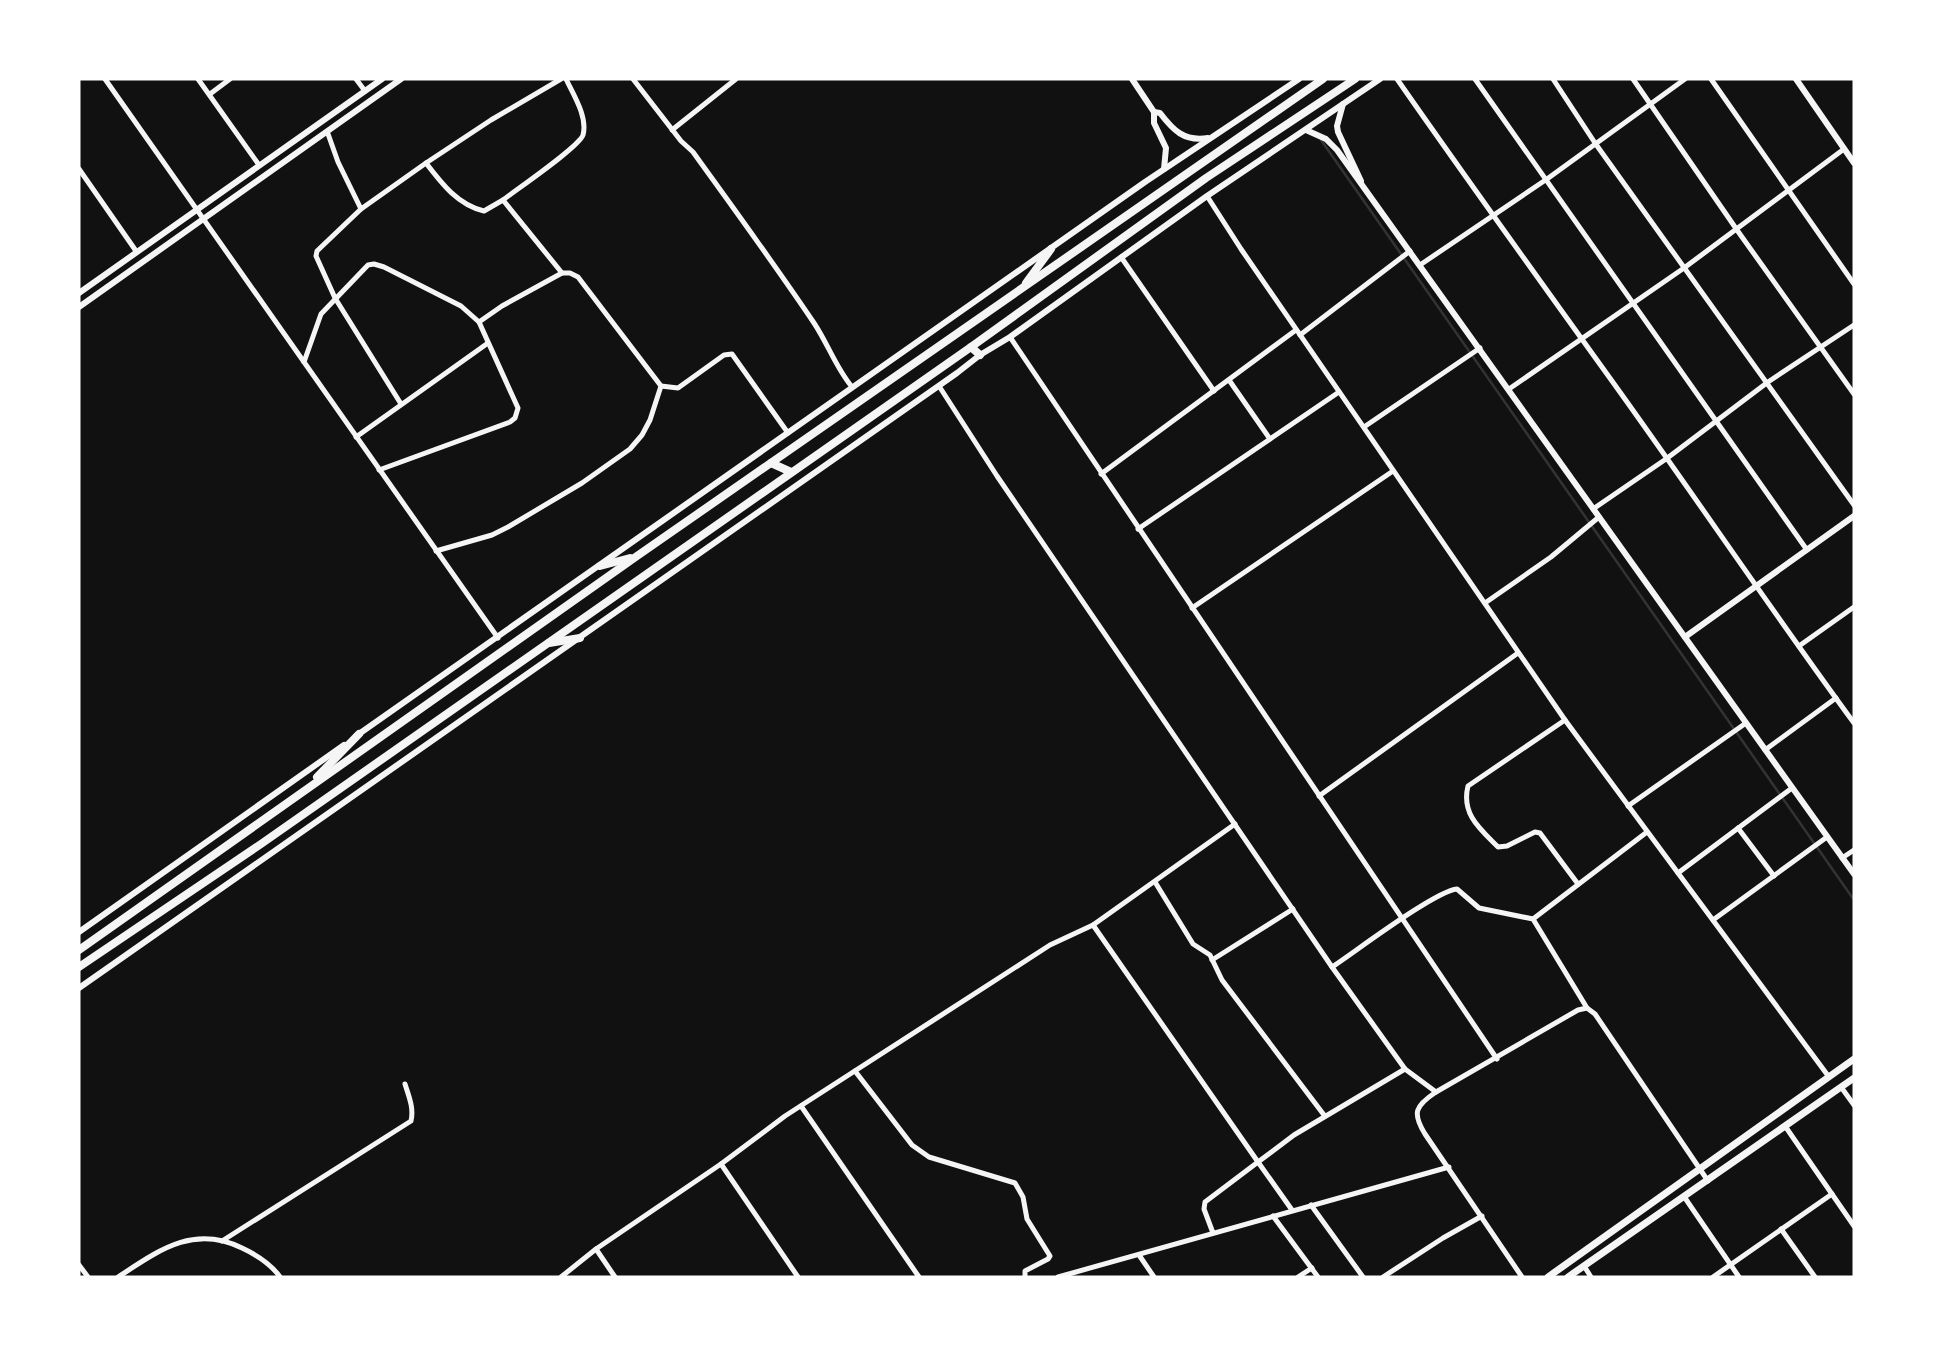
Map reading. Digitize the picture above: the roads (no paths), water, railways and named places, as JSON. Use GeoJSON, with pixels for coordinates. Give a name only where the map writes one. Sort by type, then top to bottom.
{"type":"FeatureCollection","features":[{"type":"Feature","properties":{"kind":"highway"},"geometry":{"type":"LineString","coordinates":[[79,950],[637,556],[1323,79]]}},
{"type":"Feature","properties":{"kind":"highway"},"geometry":{"type":"LineString","coordinates":[[79,967],[261,844],[971,347],[1206,178],[1355,79]]}},
{"type":"Feature","properties":{"kind":"highway"},"geometry":{"type":"LineString","coordinates":[[1021,289],[1051,249]]}},
{"type":"Feature","properties":{"kind":"highway"},"geometry":{"type":"LineString","coordinates":[[971,347],[980,355]]}},
{"type":"Feature","properties":{"kind":"highway"},"geometry":{"type":"LineString","coordinates":[[798,445],[810,459]]}},
{"type":"Feature","properties":{"kind":"highway"},"geometry":{"type":"LineString","coordinates":[[771,463],[791,472]]}},
{"type":"Feature","properties":{"kind":"highway"},"geometry":{"type":"LineString","coordinates":[[600,566],[637,556]]}},
{"type":"Feature","properties":{"kind":"highway"},"geometry":{"type":"LineString","coordinates":[[546,643],[580,638]]}},
{"type":"Feature","properties":{"kind":"highway"},"geometry":{"type":"LineString","coordinates":[[304,791],[359,734]]}},
{"type":"Feature","properties":{"kind":"main road"},"geometry":{"type":"LineString","coordinates":[[1548,1277],[1854,1059]]}},
{"type":"Feature","properties":{"kind":"main road"},"geometry":{"type":"LineString","coordinates":[[1568,1277],[1854,1078]]}},
{"type":"Feature","properties":{"kind":"street"},"geometry":{"type":"LineString","coordinates":[[106,79],[498,638]]}},
{"type":"Feature","properties":{"kind":"street"},"geometry":{"type":"LineString","coordinates":[[198,79],[259,165]]}},
{"type":"Feature","properties":{"kind":"street"},"geometry":{"type":"LineString","coordinates":[[210,94],[230,79]]}},
{"type":"Feature","properties":{"kind":"street"},"geometry":{"type":"LineString","coordinates":[[356,79],[365,91]]}},
{"type":"Feature","properties":{"kind":"street"},"geometry":{"type":"LineString","coordinates":[[79,293],[382,79]]}},
{"type":"Feature","properties":{"kind":"street"},"geometry":{"type":"LineString","coordinates":[[79,307],[401,79]]}},
{"type":"Feature","properties":{"kind":"street"},"geometry":{"type":"LineString","coordinates":[[401,404],[335,298],[317,262],[317,251],[361,209],[426,163],[491,120],[564,79],[582,116],[583,134],[579,141],[560,159],[484,211],[469,207],[446,188],[426,163]]}},
{"type":"Feature","properties":{"kind":"street"},"geometry":{"type":"LineString","coordinates":[[633,79],[672,130],[693,152],[761,247],[813,322],[840,372],[852,387]]}},
{"type":"Feature","properties":{"kind":"street"},"geometry":{"type":"LineString","coordinates":[[672,130],[736,79]]}},
{"type":"Feature","properties":{"kind":"street"},"geometry":{"type":"LineString","coordinates":[[1132,79],[1154,112],[1154,123],[1166,148],[1164,169]]}},
{"type":"Feature","properties":{"kind":"street"},"geometry":{"type":"LineString","coordinates":[[79,932],[852,387],[1164,169],[1299,79]]}},
{"type":"Feature","properties":{"kind":"street"},"geometry":{"type":"LineString","coordinates":[[79,988],[980,355],[1010,337],[1207,196],[1380,79]]}},
{"type":"Feature","properties":{"kind":"street"},"geometry":{"type":"LineString","coordinates":[[1397,79],[1854,723]]}},
{"type":"Feature","properties":{"kind":"street"},"geometry":{"type":"LineString","coordinates":[[1475,79],[1807,550]]}},
{"type":"Feature","properties":{"kind":"street"},"geometry":{"type":"LineString","coordinates":[[1553,79],[1854,505]]}},
{"type":"Feature","properties":{"kind":"street"},"geometry":{"type":"LineString","coordinates":[[1633,79],[1854,394]]}},
{"type":"Feature","properties":{"kind":"street"},"geometry":{"type":"LineString","coordinates":[[1420,265],[1685,79]]}},
{"type":"Feature","properties":{"kind":"street"},"geometry":{"type":"LineString","coordinates":[[1711,79],[1854,284]]}},
{"type":"Feature","properties":{"kind":"street"},"geometry":{"type":"LineString","coordinates":[[1796,79],[1854,163]]}},
{"type":"Feature","properties":{"kind":"street"},"geometry":{"type":"LineString","coordinates":[[1343,104],[1338,132],[1363,186]]}},
{"type":"Feature","properties":{"kind":"street"},"geometry":{"type":"LineString","coordinates":[[1154,112],[1160,113],[1172,129],[1185,137],[1202,139],[1213,136]]}},
{"type":"Feature","properties":{"kind":"street"},"geometry":{"type":"LineString","coordinates":[[1306,130],[1329,142],[1363,186],[1854,874]]}},
{"type":"Feature","properties":{"kind":"street"},"geometry":{"type":"LineString","coordinates":[[327,131],[338,162],[361,209]]}},
{"type":"Feature","properties":{"kind":"street"},"geometry":{"type":"LineString","coordinates":[[1509,389],[1684,268],[1844,149]]}},
{"type":"Feature","properties":{"kind":"street"},"geometry":{"type":"LineString","coordinates":[[79,169],[136,251]]}},
{"type":"Feature","properties":{"kind":"street"},"geometry":{"type":"LineString","coordinates":[[1207,196],[1565,720],[1829,1077]]}},
{"type":"Feature","properties":{"kind":"street"},"geometry":{"type":"LineString","coordinates":[[503,200],[562,273]]}},
{"type":"Feature","properties":{"kind":"street"},"geometry":{"type":"LineString","coordinates":[[1101,474],[1410,251]]}},
{"type":"Feature","properties":{"kind":"street"},"geometry":{"type":"LineString","coordinates":[[1121,257],[1214,391]]}},
{"type":"Feature","properties":{"kind":"street"},"geometry":{"type":"LineString","coordinates":[[304,362],[321,314],[368,265],[374,264],[461,306],[479,322],[518,408],[514,418],[510,422],[379,470]]}},
{"type":"Feature","properties":{"kind":"street"},"geometry":{"type":"LineString","coordinates":[[479,322],[562,273],[570,273],[578,278],[662,386],[678,388],[724,355],[732,354],[788,433]]}},
{"type":"Feature","properties":{"kind":"street"},"geometry":{"type":"LineString","coordinates":[[1593,509],[1666,459],[1768,382],[1854,325]]}},
{"type":"Feature","properties":{"kind":"street"},"geometry":{"type":"LineString","coordinates":[[1010,337],[1497,1059]]}},
{"type":"Feature","properties":{"kind":"street"},"geometry":{"type":"LineString","coordinates":[[356,437],[488,343]]}},
{"type":"Feature","properties":{"kind":"street"},"geometry":{"type":"LineString","coordinates":[[1364,427],[1480,348]]}},
{"type":"Feature","properties":{"kind":"street"},"geometry":{"type":"LineString","coordinates":[[1229,380],[1270,439]]}},
{"type":"Feature","properties":{"kind":"street"},"geometry":{"type":"LineString","coordinates":[[436,551],[492,535],[508,527],[619,458],[642,435],[662,386]]}},
{"type":"Feature","properties":{"kind":"street"},"geometry":{"type":"LineString","coordinates":[[939,386],[997,476],[1332,967],[1405,1069],[1436,1092]]}},
{"type":"Feature","properties":{"kind":"street"},"geometry":{"type":"LineString","coordinates":[[1138,529],[1339,392]]}},
{"type":"Feature","properties":{"kind":"street"},"geometry":{"type":"LineString","coordinates":[[1192,608],[1393,471]]}},
{"type":"Feature","properties":{"kind":"street"},"geometry":{"type":"LineString","coordinates":[[1685,637],[1854,516]]}},
{"type":"Feature","properties":{"kind":"street"},"geometry":{"type":"LineString","coordinates":[[1485,603],[1551,557],[1599,517]]}},
{"type":"Feature","properties":{"kind":"street"},"geometry":{"type":"LineString","coordinates":[[1800,646],[1854,607]]}},
{"type":"Feature","properties":{"kind":"street"},"geometry":{"type":"LineString","coordinates":[[1319,796],[1518,653]]}},
{"type":"Feature","properties":{"kind":"street"},"geometry":{"type":"LineString","coordinates":[[1765,750],[1836,698]]}},
{"type":"Feature","properties":{"kind":"street"},"geometry":{"type":"LineString","coordinates":[[1565,720],[1468,786],[1465,798],[1477,826],[1498,847],[1507,846],[1535,832],[1540,833],[1578,884]]}},
{"type":"Feature","properties":{"kind":"street"},"geometry":{"type":"LineString","coordinates":[[1628,806],[1746,723]]}},
{"type":"Feature","properties":{"kind":"street"},"geometry":{"type":"LineString","coordinates":[[1678,873],[1792,788]]}},
{"type":"Feature","properties":{"kind":"street"},"geometry":{"type":"LineString","coordinates":[[561,1277],[659,1204],[721,1164],[801,1106],[1050,945],[1093,925],[1235,824]]}},
{"type":"Feature","properties":{"kind":"street"},"geometry":{"type":"LineString","coordinates":[[1738,828],[1774,876]]}},
{"type":"Feature","properties":{"kind":"street"},"geometry":{"type":"LineString","coordinates":[[1532,919],[1647,832]]}},
{"type":"Feature","properties":{"kind":"street"},"geometry":{"type":"LineString","coordinates":[[1713,920],[1827,837]]}},
{"type":"Feature","properties":{"kind":"street"},"geometry":{"type":"LineString","coordinates":[[1842,858],[1854,850]]}},
{"type":"Feature","properties":{"kind":"street"},"geometry":{"type":"LineString","coordinates":[[1156,881],[1194,944],[1210,955],[1228,989],[1325,1115]]}},
{"type":"Feature","properties":{"kind":"street"},"geometry":{"type":"LineString","coordinates":[[1332,967],[1402,919],[1446,892],[1457,889],[1479,908],[1532,919],[1587,1008],[1595,1014],[1708,1181]]}},
{"type":"Feature","properties":{"kind":"street"},"geometry":{"type":"LineString","coordinates":[[1212,960],[1293,909]]}},
{"type":"Feature","properties":{"kind":"street"},"geometry":{"type":"LineString","coordinates":[[1093,925],[1292,1210]]}},
{"type":"Feature","properties":{"kind":"street"},"geometry":{"type":"LineString","coordinates":[[1522,1277],[1418,1122],[1416,1112],[1419,1106],[1436,1092],[1578,1010],[1587,1008]]}},
{"type":"Feature","properties":{"kind":"street"},"geometry":{"type":"LineString","coordinates":[[1213,1233],[1204,1209],[1205,1202],[1275,1148],[1325,1115],[1405,1069]]}},
{"type":"Feature","properties":{"kind":"street"},"geometry":{"type":"LineString","coordinates":[[855,1070],[918,1150],[929,1157],[1015,1183],[1023,1197],[1027,1219],[1050,1256],[1025,1271],[1025,1277]]}},
{"type":"Feature","properties":{"kind":"street"},"geometry":{"type":"LineString","coordinates":[[222,1241],[411,1121],[413,1113],[405,1084]]}},
{"type":"Feature","properties":{"kind":"street"},"geometry":{"type":"LineString","coordinates":[[1841,1087],[1854,1105]]}},
{"type":"Feature","properties":{"kind":"street"},"geometry":{"type":"LineString","coordinates":[[801,1106],[919,1277]]}},
{"type":"Feature","properties":{"kind":"street"},"geometry":{"type":"LineString","coordinates":[[1785,1126],[1854,1226]]}},
{"type":"Feature","properties":{"kind":"street"},"geometry":{"type":"LineString","coordinates":[[721,1164],[798,1277]]}},
{"type":"Feature","properties":{"kind":"street"},"geometry":{"type":"LineString","coordinates":[[1058,1277],[1449,1167]]}},
{"type":"Feature","properties":{"kind":"street"},"geometry":{"type":"LineString","coordinates":[[1713,1277],[1832,1194]]}},
{"type":"Feature","properties":{"kind":"street"},"geometry":{"type":"LineString","coordinates":[[1685,1198],[1740,1277]]}},
{"type":"Feature","properties":{"kind":"street"},"geometry":{"type":"LineString","coordinates":[[1311,1205],[1363,1277]]}},
{"type":"Feature","properties":{"kind":"street"},"geometry":{"type":"LineString","coordinates":[[1273,1216],[1318,1277]]}},
{"type":"Feature","properties":{"kind":"street"},"geometry":{"type":"LineString","coordinates":[[1383,1277],[1482,1216]]}},
{"type":"Feature","properties":{"kind":"street"},"geometry":{"type":"LineString","coordinates":[[1781,1229],[1815,1277]]}},
{"type":"Feature","properties":{"kind":"street"},"geometry":{"type":"LineString","coordinates":[[118,1277],[171,1245],[199,1239],[222,1241],[256,1255],[280,1277]]}},
{"type":"Feature","properties":{"kind":"street"},"geometry":{"type":"LineString","coordinates":[[596,1250],[615,1277]]}},
{"type":"Feature","properties":{"kind":"street"},"geometry":{"type":"LineString","coordinates":[[1139,1255],[1154,1277]]}},
{"type":"Feature","properties":{"kind":"street"},"geometry":{"type":"LineString","coordinates":[[79,1265],[88,1277]]}},
{"type":"Feature","properties":{"kind":"street"},"geometry":{"type":"LineString","coordinates":[[1584,1266],[1591,1277]]}},
{"type":"Feature","properties":{"kind":"street"},"geometry":{"type":"LineString","coordinates":[[1298,1277],[1312,1268]]}},
{"type":"Feature","properties":{"kind":"waterway"},"geometry":{"type":"LineString","coordinates":[[1321,140],[1854,900]]}}]}
